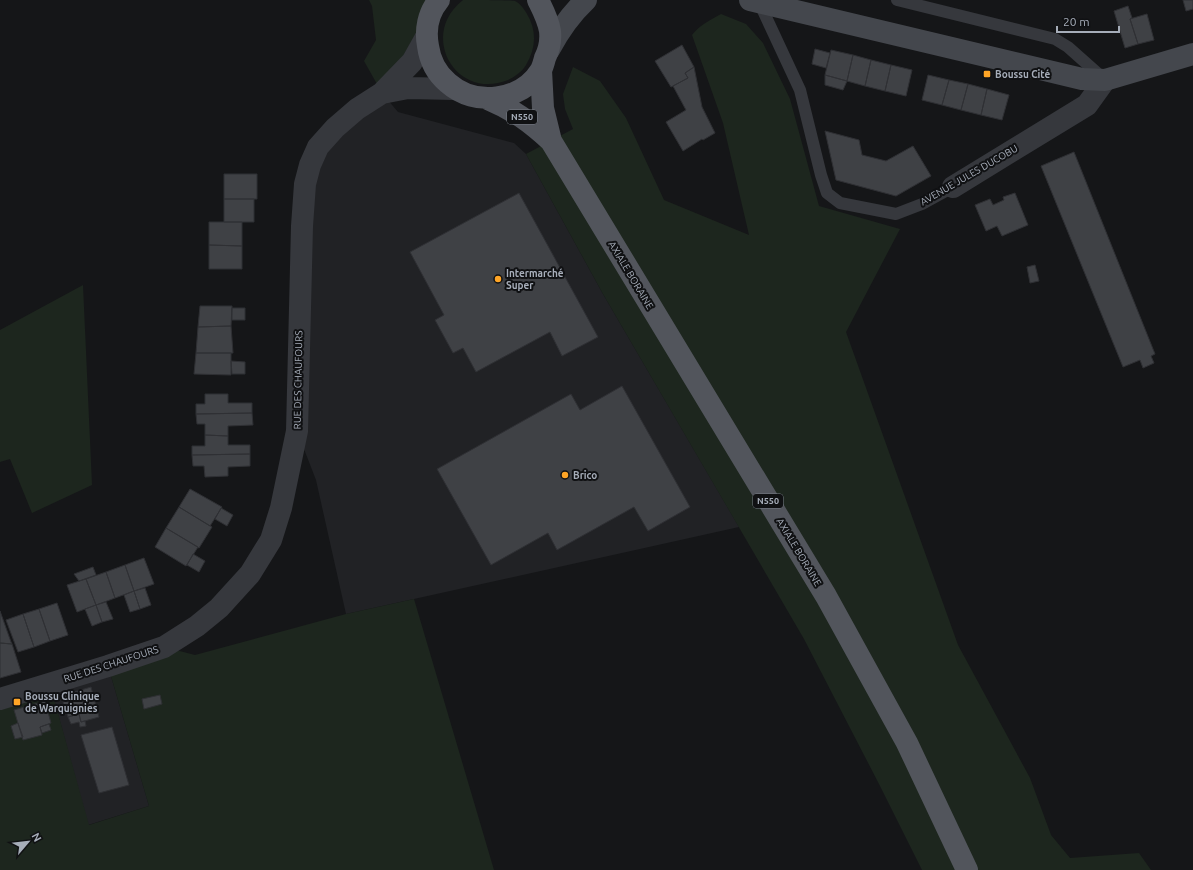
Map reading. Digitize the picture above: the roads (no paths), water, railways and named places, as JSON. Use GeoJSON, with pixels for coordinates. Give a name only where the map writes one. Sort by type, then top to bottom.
{"type":"FeatureCollection","features":[{"type":"Feature","properties":{"kind":"main road","name":"AXIALE BORAINE"},"geometry":{"type":"LineString","coordinates":[[538,0],[546,15],[550,32],[545,60],[543,108],[551,141]]}},
{"type":"Feature","properties":{"kind":"main road"},"geometry":{"type":"LineString","coordinates":[[436,1],[428,20],[426,37],[430,57],[439,75],[455,89],[470,96],[488,99],[508,95],[527,85],[545,60]]}},
{"type":"Feature","properties":{"kind":"main road","name":"AXIALE BORAINE"},"geometry":{"type":"LineString","coordinates":[[488,99],[529,121],[551,141],[826,596],[907,743],[968,870]]}},
{"type":"Feature","properties":{"kind":"street"},"geometry":{"type":"LineString","coordinates":[[545,60],[559,31],[576,9],[586,0]]}},
{"type":"Feature","properties":{"kind":"street","name":"AVENUE JULES DUCOBU"},"geometry":{"type":"LineString","coordinates":[[756,1],[1082,79],[1105,80],[1193,54]]}},
{"type":"Feature","properties":{"kind":"street","name":"RUE DES CHAUFOURS"},"geometry":{"type":"LineString","coordinates":[[0,699],[108,666],[164,646],[197,626],[219,608],[250,574],[270,540],[281,508],[298,431],[302,226],[305,184],[310,165],[318,147],[335,128],[357,109],[382,93],[412,62],[426,37]]}},
{"type":"Feature","properties":{"kind":"street","name":"AVENUE JULES DUCOBU"},"geometry":{"type":"LineString","coordinates":[[953,187],[1087,105],[1105,80]]}},
{"type":"Feature","properties":{"kind":"street","name":"RUE DES CHAUFOURS"},"geometry":{"type":"LineString","coordinates":[[382,93],[408,88],[455,89]]}},
{"type":"Feature","properties":{"kind":"lane"},"geometry":{"type":"LineString","coordinates":[[897,0],[1055,39],[1068,47],[1105,80]]}},
{"type":"Feature","properties":{"kind":"lane","name":"AVENUE JULES DUCOBU"},"geometry":{"type":"LineString","coordinates":[[756,1],[800,90],[820,175],[827,193],[840,203],[896,214],[922,204],[953,187]]}},
{"type":"Feature","properties":{"kind":"place","name":"Boussu Cité"},"geometry":{"type":"Point","coordinates":[987,74]}},
{"type":"Feature","properties":{"kind":"place","name":"Intermarché Super"},"geometry":{"type":"Point","coordinates":[498,279]}},
{"type":"Feature","properties":{"kind":"place","name":"Brico"},"geometry":{"type":"Point","coordinates":[565,475]}},
{"type":"Feature","properties":{"kind":"place","name":"Boussu Clinique de Warquignies"},"geometry":{"type":"Point","coordinates":[17,702]}}]}
